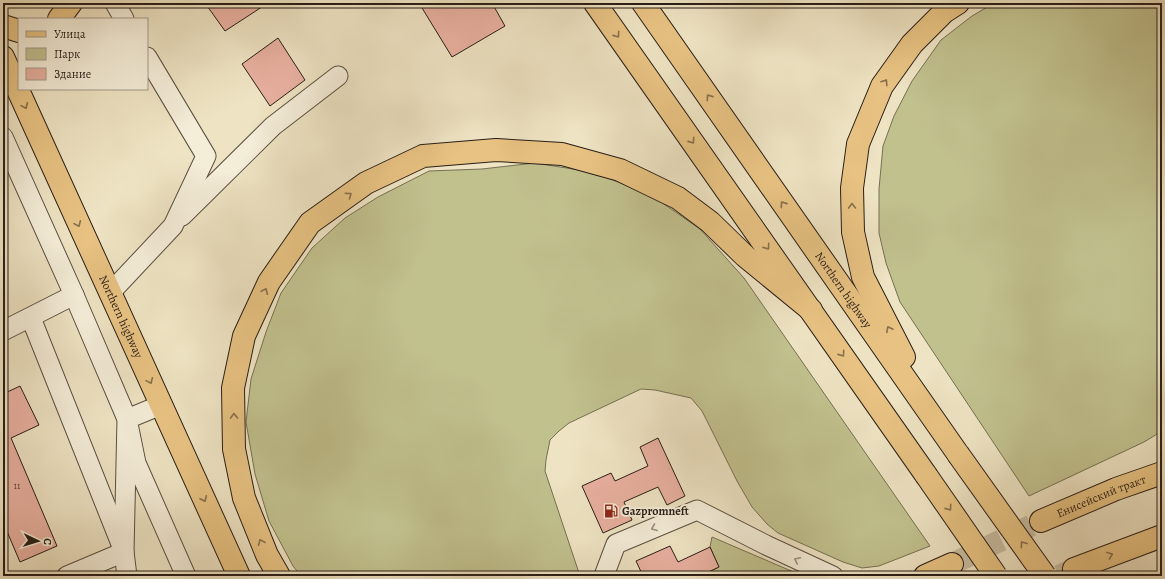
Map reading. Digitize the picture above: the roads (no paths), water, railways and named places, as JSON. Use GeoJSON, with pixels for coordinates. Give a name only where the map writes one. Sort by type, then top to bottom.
{"type":"FeatureCollection","features":[{"type":"Feature","properties":{"kind":"main road"},"geometry":{"type":"LineString","coordinates":[[60,18],[71,3]]}},
{"type":"Feature","properties":{"kind":"main road"},"geometry":{"type":"LineString","coordinates":[[595,3],[996,576]]}},
{"type":"Feature","properties":{"kind":"main road","name":"Northern highway"},"geometry":{"type":"LineString","coordinates":[[643,3],[938,426],[1046,576]]}},
{"type":"Feature","properties":{"kind":"main road"},"geometry":{"type":"LineString","coordinates":[[938,426],[863,277],[853,232],[852,188],[858,144],[882,86],[912,44],[944,12],[958,3]]}},
{"type":"Feature","properties":{"kind":"main road"},"geometry":{"type":"LineString","coordinates":[[3,26],[18,31]]}},
{"type":"Feature","properties":{"kind":"main road","name":"Northern highway"},"geometry":{"type":"LineString","coordinates":[[3,57],[239,576]]}},
{"type":"Feature","properties":{"kind":"main road"},"geometry":{"type":"LineString","coordinates":[[280,576],[267,555],[244,498],[234,449],[233,388],[244,336],[269,282],[310,223],[366,183],[423,156],[496,150],[562,154],[620,170],[678,198],[710,222],[745,256],[811,310]]}},
{"type":"Feature","properties":{"kind":"main road"},"geometry":{"type":"LineString","coordinates":[[1116,489],[1162,457]]}},
{"type":"Feature","properties":{"kind":"main road","name":"Енисейский тракт"},"geometry":{"type":"LineString","coordinates":[[1041,521],[1116,489],[1162,473]]}},
{"type":"Feature","properties":{"kind":"main road"},"geometry":{"type":"LineString","coordinates":[[1074,569],[1162,536]]}},
{"type":"Feature","properties":{"kind":"main road"},"geometry":{"type":"LineString","coordinates":[[924,576],[952,564]]}},
{"type":"Feature","properties":{"kind":"lane"},"geometry":{"type":"LineString","coordinates":[[115,3],[123,18]]}},
{"type":"Feature","properties":{"kind":"lane"},"geometry":{"type":"LineString","coordinates":[[148,59],[206,156],[173,226]]}},
{"type":"Feature","properties":{"kind":"lane"},"geometry":{"type":"LineString","coordinates":[[110,293],[173,226],[273,126],[338,76]]}},
{"type":"Feature","properties":{"kind":"lane"},"geometry":{"type":"LineString","coordinates":[[3,137],[74,295],[127,419],[136,463],[186,576]]}},
{"type":"Feature","properties":{"kind":"lane"},"geometry":{"type":"LineString","coordinates":[[3,331],[74,295]]}},
{"type":"Feature","properties":{"kind":"lane"},"geometry":{"type":"LineString","coordinates":[[31,318],[124,552]]}},
{"type":"Feature","properties":{"kind":"lane"},"geometry":{"type":"LineString","coordinates":[[127,419],[161,405]]}},
{"type":"Feature","properties":{"kind":"lane"},"geometry":{"type":"LineString","coordinates":[[127,419],[124,552],[127,576]]}},
{"type":"Feature","properties":{"kind":"lane"},"geometry":{"type":"LineString","coordinates":[[605,576],[604,573],[616,544],[697,510],[832,576]]}},
{"type":"Feature","properties":{"kind":"lane"},"geometry":{"type":"LineString","coordinates":[[67,576],[124,552]]}},
{"type":"Feature","properties":{"kind":"tunnel"},"geometry":{"type":"LineString","coordinates":[[952,564],[1041,521]]}},
{"type":"Feature","properties":{"kind":"tunnel"},"geometry":{"type":"LineString","coordinates":[[1059,576],[1074,569]]}},
{"type":"Feature","properties":{"kind":"place","name":"Gazpromneft"},"geometry":{"type":"Point","coordinates":[611,511]}}]}
